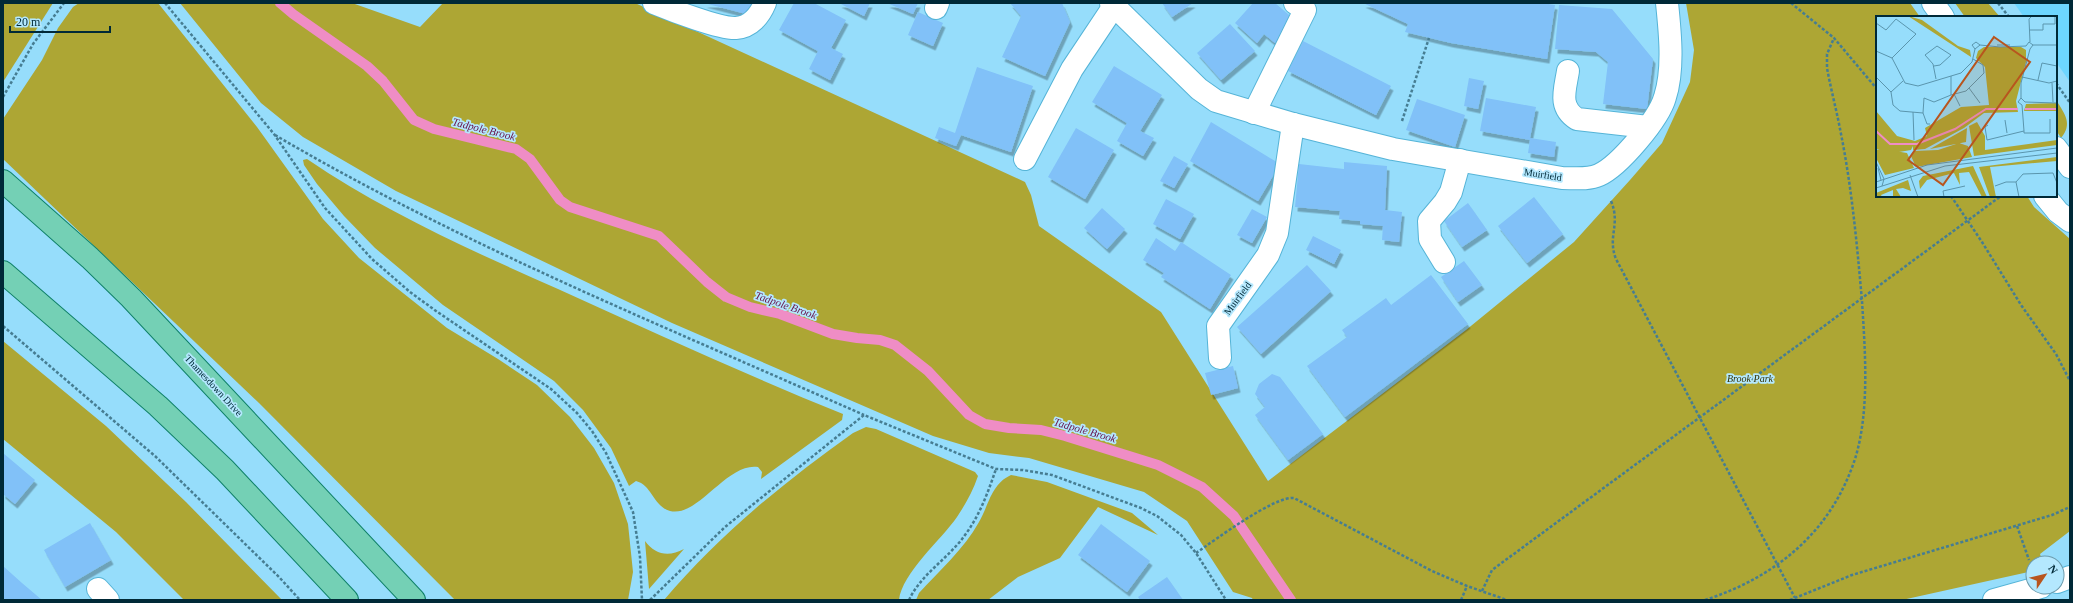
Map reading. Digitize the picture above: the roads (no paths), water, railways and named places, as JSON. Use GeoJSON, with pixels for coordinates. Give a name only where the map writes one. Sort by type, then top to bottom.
{"type":"FeatureCollection","features":[{"type":"Feature","properties":{"kind":"main road","name":"Thamesdown Drive"},"geometry":{"type":"LineString","coordinates":[[3,181],[90,258],[141,308],[414,600]]}},
{"type":"Feature","properties":{"kind":"main road"},"geometry":{"type":"LineString","coordinates":[[3,272],[164,411],[225,470],[347,600]]}},
{"type":"Feature","properties":{"kind":"street"},"geometry":{"type":"LineString","coordinates":[[654,3],[722,26],[736,28],[750,24],[756,19],[765,3]]}},
{"type":"Feature","properties":{"kind":"street"},"geometry":{"type":"LineString","coordinates":[[1254,113],[1305,10],[1295,3]]}},
{"type":"Feature","properties":{"kind":"street"},"geometry":{"type":"LineString","coordinates":[[1568,71],[1563,97],[1570,115],[1581,120],[1648,127],[1653,121],[1665,97],[1670,61],[1667,3]]}},
{"type":"Feature","properties":{"kind":"street"},"geometry":{"type":"LineString","coordinates":[[1933,3],[1942,16]]}},
{"type":"Feature","properties":{"kind":"street","name":"Muirfield"},"geometry":{"type":"LineString","coordinates":[[1025,159],[1072,69],[1113,5],[1199,89],[1216,101],[1293,124],[1393,149],[1562,178],[1583,178],[1598,176],[1608,170],[1625,154],[1648,127]]}},
{"type":"Feature","properties":{"kind":"street","name":"Muirfield"},"geometry":{"type":"LineString","coordinates":[[1220,358],[1218,326],[1268,255],[1277,233],[1293,124]]}},
{"type":"Feature","properties":{"kind":"street"},"geometry":{"type":"LineString","coordinates":[[2057,149],[2070,167]]}},
{"type":"Feature","properties":{"kind":"street"},"geometry":{"type":"LineString","coordinates":[[1444,262],[1430,239],[1429,221],[1446,202],[1451,192],[1460,160]]}},
{"type":"Feature","properties":{"kind":"street"},"geometry":{"type":"LineString","coordinates":[[2046,197],[2058,212],[2070,221]]}},
{"type":"Feature","properties":{"kind":"street"},"geometry":{"type":"LineString","coordinates":[[1994,600],[2025,591]]}},
{"type":"Feature","properties":{"kind":"waterway","name":"Tadpole Brook"},"geometry":{"type":"LineString","coordinates":[[280,3],[293,14],[367,66],[383,81],[414,120],[434,129],[516,149],[530,159],[560,200],[570,207],[659,236],[707,282],[726,297],[750,307],[780,314],[833,334],[880,340],[895,345],[928,371],[969,415],[985,424],[1009,428],[1041,430],[1065,436],[1158,465],[1202,487],[1234,516],[1291,600]]}},
{"type":"Feature","properties":{"kind":"park label","name":"Brook Park"},"geometry":{"type":"Point","coordinates":[1750,378]}}]}
